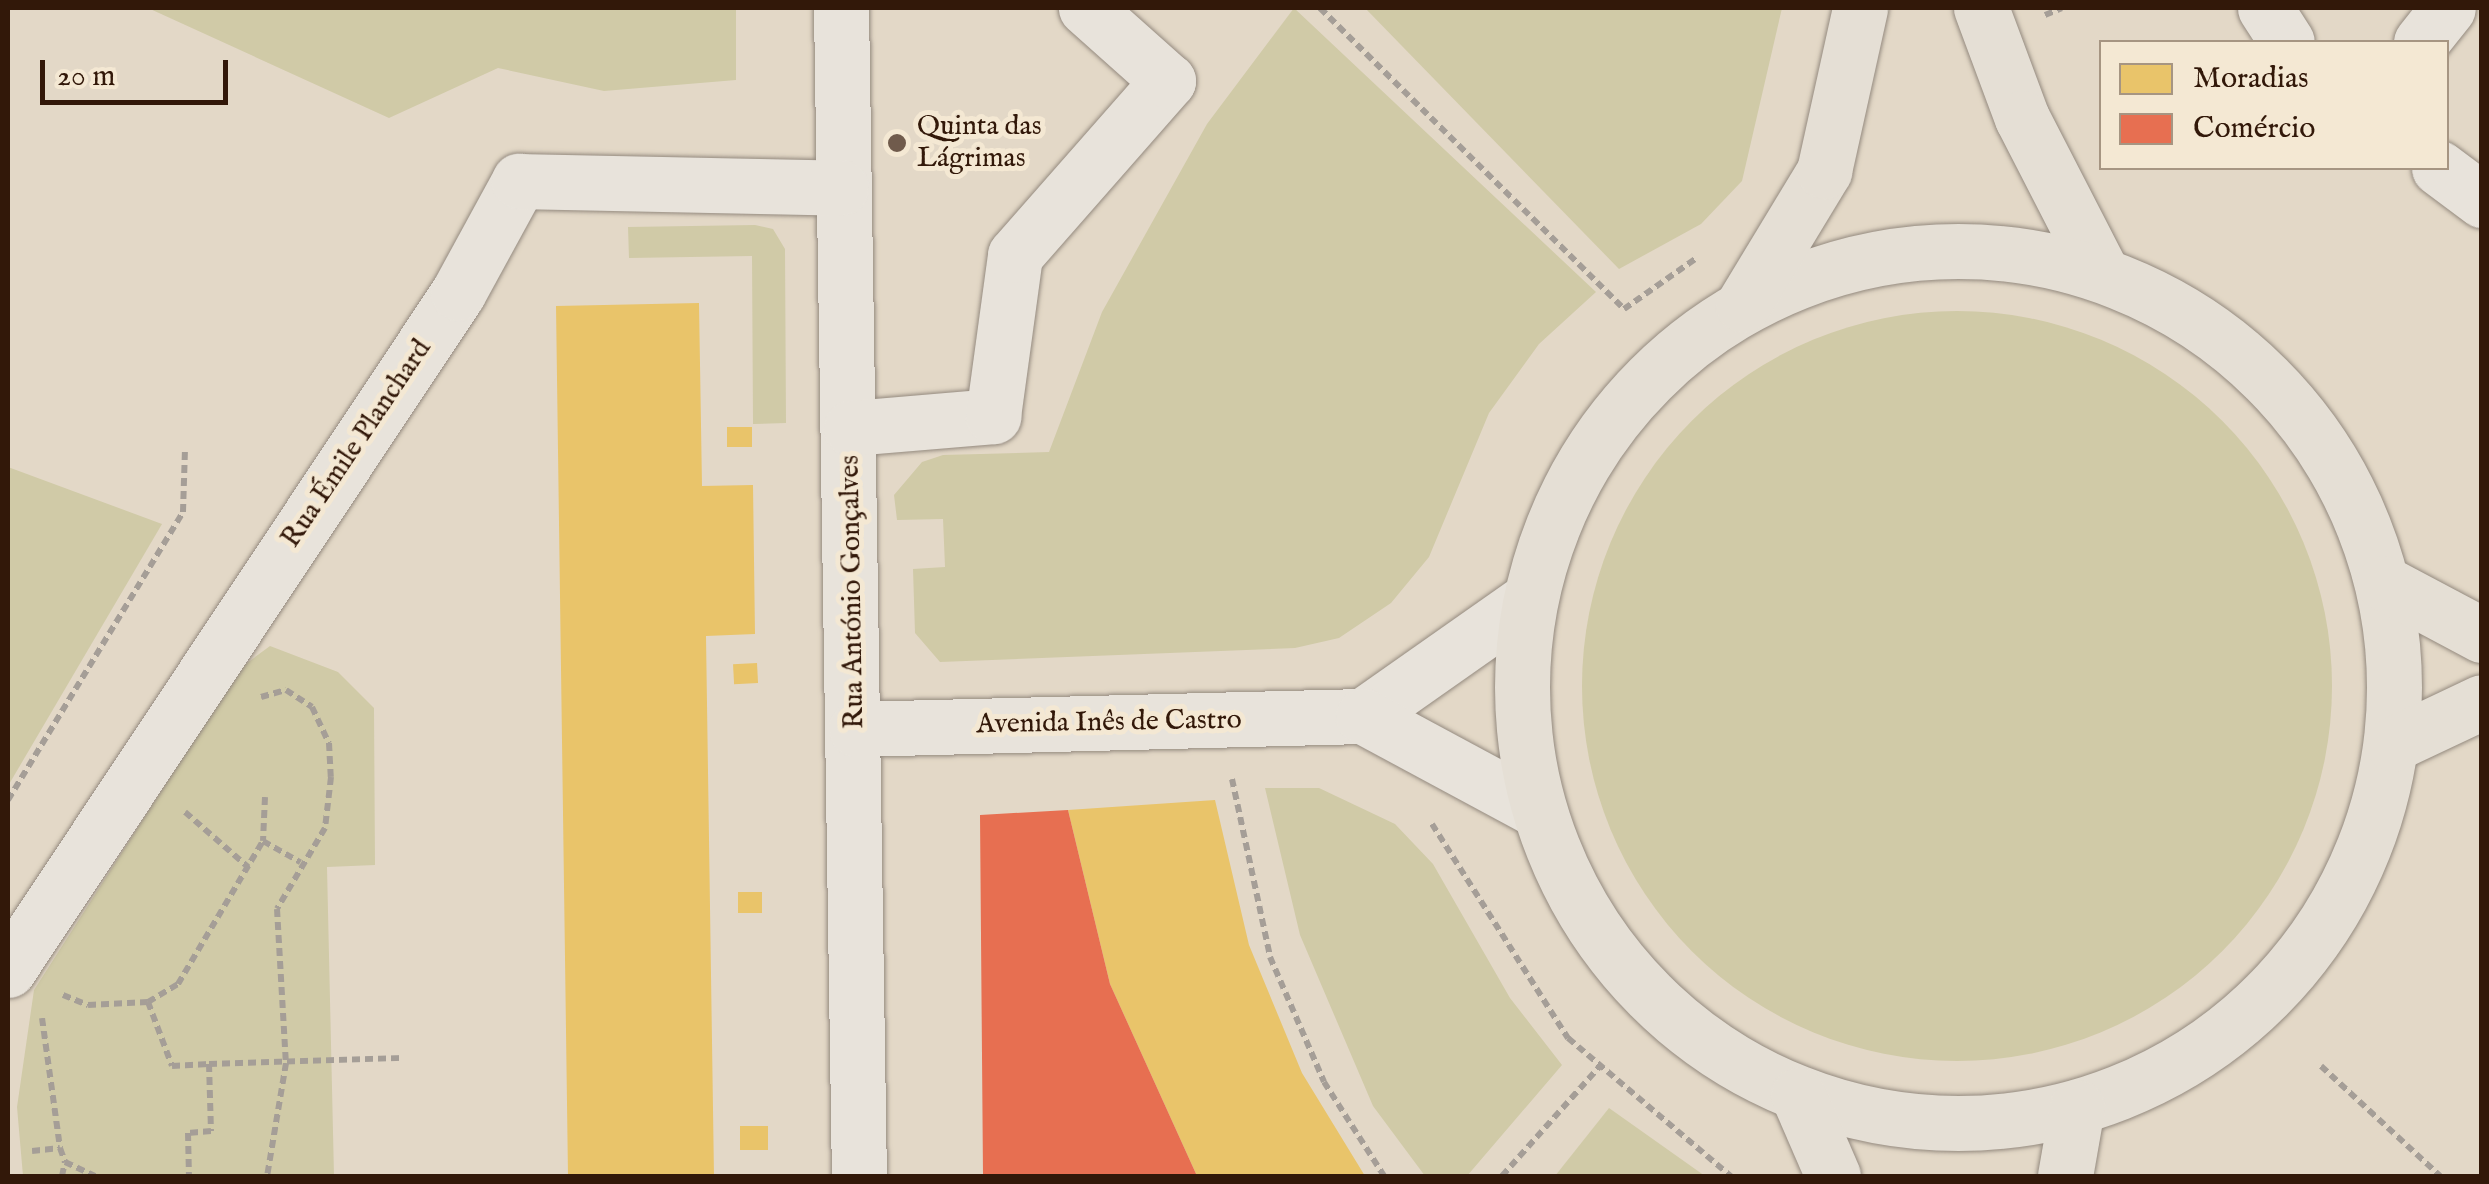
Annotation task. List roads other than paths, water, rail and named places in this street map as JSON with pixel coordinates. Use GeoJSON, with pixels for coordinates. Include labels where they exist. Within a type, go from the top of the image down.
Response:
{"type":"FeatureCollection","features":[{"type":"Feature","properties":{"kind":"main road"},"geometry":{"type":"LineString","coordinates":[[1744,305],[1824,172],[1860,8]]}},
{"type":"Feature","properties":{"kind":"main road"},"geometry":{"type":"LineString","coordinates":[[1981,8],[2022,118],[2101,272]]}},
{"type":"Feature","properties":{"kind":"main road"},"geometry":{"type":"LineString","coordinates":[[1919,250],[2012,252],[2101,272],[2181,309],[2252,360],[2310,426],[2356,501],[2384,583],[2396,664],[2393,744],[2370,837],[2326,923],[2266,998],[2179,1064],[2078,1108],[1937,1125],[1798,1096],[1722,1057],[1604,948],[1564,882],[1536,809],[1519,706],[1528,600],[1584,466],[1634,396],[1744,305],[1828,268],[1919,250]]}},
{"type":"Feature","properties":{"kind":"main road"},"geometry":{"type":"LineString","coordinates":[[2384,583],[2482,635]]}},
{"type":"Feature","properties":{"kind":"main road"},"geometry":{"type":"LineString","coordinates":[[2393,744],[2482,702]]}},
{"type":"Feature","properties":{"kind":"main road"},"geometry":{"type":"LineString","coordinates":[[1798,1096],[1833,1176]]}},
{"type":"Feature","properties":{"kind":"main road"},"geometry":{"type":"LineString","coordinates":[[2065,1176],[2078,1108]]}},
{"type":"Feature","properties":{"kind":"street","name":"Rua António Gonçalves"},"geometry":{"type":"LineString","coordinates":[[841,8],[841,188],[851,428],[856,729],[859,1176]]}},
{"type":"Feature","properties":{"kind":"street"},"geometry":{"type":"LineString","coordinates":[[851,428],[993,416],[1015,255],[1168,82],[1086,8]]}},
{"type":"Feature","properties":{"kind":"street"},"geometry":{"type":"LineString","coordinates":[[2265,8],[2286,40]]}},
{"type":"Feature","properties":{"kind":"street"},"geometry":{"type":"LineString","coordinates":[[2423,40],[2448,8]]}},
{"type":"Feature","properties":{"kind":"street"},"geometry":{"type":"LineString","coordinates":[[2442,170],[2482,200]]}},
{"type":"Feature","properties":{"kind":"street","name":"Rua Émile Planchard"},"geometry":{"type":"LineString","coordinates":[[33,988],[458,293],[520,181],[841,188]]}},
{"type":"Feature","properties":{"kind":"street"},"geometry":{"type":"LineString","coordinates":[[1363,716],[1528,600]]}},
{"type":"Feature","properties":{"kind":"street","name":"Avenida Inês de Castro"},"geometry":{"type":"LineString","coordinates":[[856,729],[1363,716],[1536,809]]}},
{"type":"Feature","properties":{"kind":"place","name":"Quinta das Lágrimas"},"geometry":{"type":"Point","coordinates":[897,143]}}]}
